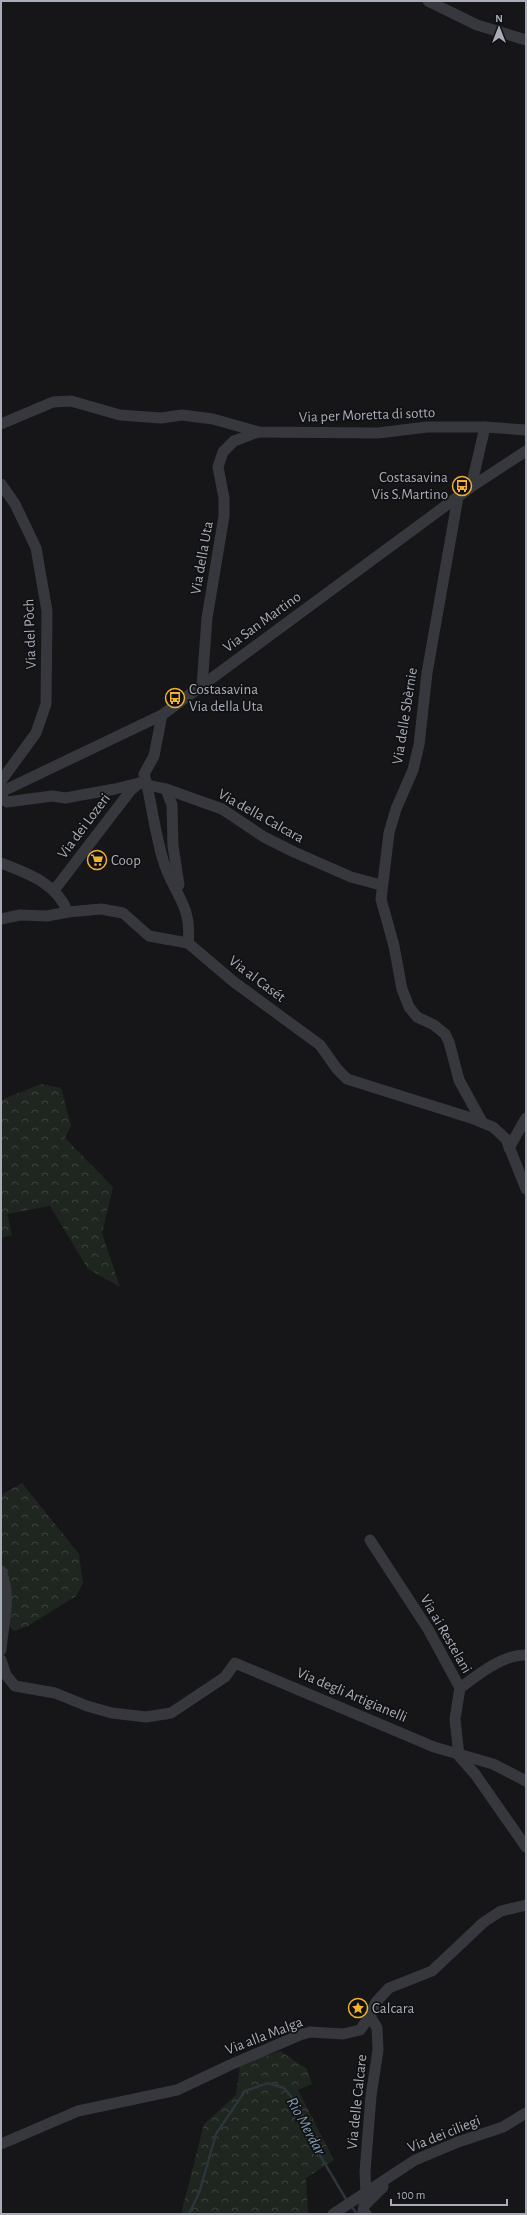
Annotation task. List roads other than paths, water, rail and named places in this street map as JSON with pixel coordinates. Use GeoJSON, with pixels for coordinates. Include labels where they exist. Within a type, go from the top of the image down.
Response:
{"type":"FeatureCollection","features":[{"type":"Feature","properties":{"kind":"street"},"geometry":{"type":"LineString","coordinates":[[428,1],[477,25],[526,40]]}},
{"type":"Feature","properties":{"kind":"street","name":"Via per Moretta di sotto"},"geometry":{"type":"LineString","coordinates":[[1,424],[52,402],[71,402],[120,415],[161,418],[182,415],[213,419],[259,432],[378,433],[427,427],[485,427],[526,430]]}},
{"type":"Feature","properties":{"kind":"street"},"geometry":{"type":"LineString","coordinates":[[228,424],[234,441],[259,432]]}},
{"type":"Feature","properties":{"kind":"street"},"geometry":{"type":"LineString","coordinates":[[470,487],[485,427]]}},
{"type":"Feature","properties":{"kind":"street","name":"Via della Uta"},"geometry":{"type":"LineString","coordinates":[[202,686],[207,618],[224,516],[224,498],[218,467],[223,452],[234,441]]}},
{"type":"Feature","properties":{"kind":"street","name":"Via San Martino"},"geometry":{"type":"LineString","coordinates":[[1,792],[162,715],[470,487],[526,451]]}},
{"type":"Feature","properties":{"kind":"street","name":"Via del Pòch"},"geometry":{"type":"LineString","coordinates":[[1,484],[15,504],[36,548],[47,611],[46,704],[36,733],[1,781]]}},
{"type":"Feature","properties":{"kind":"street","name":"Via delle Sbèrnie"},"geometry":{"type":"LineString","coordinates":[[458,497],[427,673],[419,745],[413,770],[396,809],[391,827],[381,885],[381,899],[394,946],[402,989],[409,1007],[417,1017],[434,1025],[445,1034],[449,1042],[459,1080],[482,1122]]}},
{"type":"Feature","properties":{"kind":"street"},"geometry":{"type":"LineString","coordinates":[[1,919],[20,915],[47,916],[68,912],[100,909],[123,913],[149,936],[188,943],[188,920],[180,896],[163,861],[143,784],[144,774],[154,756],[162,715]]}},
{"type":"Feature","properties":{"kind":"street","name":"Via della Calcara"},"geometry":{"type":"LineString","coordinates":[[1,797],[7,802],[52,796],[65,798],[143,784],[166,789],[222,809],[264,837],[294,852],[351,877],[381,885]]}},
{"type":"Feature","properties":{"kind":"street","name":"Via dei Lozeri"},"geometry":{"type":"LineString","coordinates":[[54,889],[131,790],[143,784]]}},
{"type":"Feature","properties":{"kind":"street"},"geometry":{"type":"LineString","coordinates":[[166,789],[172,805],[173,846],[180,896]]}},
{"type":"Feature","properties":{"kind":"street"},"geometry":{"type":"LineString","coordinates":[[1,862],[54,889],[63,899],[68,912]]}},
{"type":"Feature","properties":{"kind":"street","name":"Via al Casét"},"geometry":{"type":"LineString","coordinates":[[188,943],[234,982],[320,1045],[337,1069],[348,1079],[482,1122],[493,1127],[501,1133],[509,1148],[526,1189]]}},
{"type":"Feature","properties":{"kind":"street"},"geometry":{"type":"LineString","coordinates":[[509,1148],[526,1118]]}},
{"type":"Feature","properties":{"kind":"street","name":"Via ai Restelani"},"geometry":{"type":"LineString","coordinates":[[370,1540],[428,1629],[460,1688],[455,1719],[459,1754]]}},
{"type":"Feature","properties":{"kind":"street"},"geometry":{"type":"LineString","coordinates":[[1,1571],[7,1604],[1,1650]]}},
{"type":"Feature","properties":{"kind":"street"},"geometry":{"type":"LineString","coordinates":[[460,1688],[479,1674],[501,1662],[512,1657],[526,1655]]}},
{"type":"Feature","properties":{"kind":"street","name":"Via degli Artigianelli"},"geometry":{"type":"LineString","coordinates":[[1,1660],[6,1675],[15,1686],[54,1693],[87,1706],[112,1713],[146,1718],[171,1712],[226,1677],[235,1663],[434,1747],[493,1764],[526,1781]]}},
{"type":"Feature","properties":{"kind":"street"},"geometry":{"type":"LineString","coordinates":[[459,1754],[461,1760],[475,1774],[526,1847]]}},
{"type":"Feature","properties":{"kind":"street","name":"Via alla Malga"},"geometry":{"type":"LineString","coordinates":[[1,2144],[78,2111],[176,2090],[300,2035],[310,2032],[354,2033],[360,2030],[370,2016],[376,2002],[389,1988],[432,1971],[484,1922],[501,1911],[526,1904]]}},
{"type":"Feature","properties":{"kind":"street","name":"Via delle Calcare"},"geometry":{"type":"LineString","coordinates":[[366,2193],[365,2172],[371,2096],[378,2050],[377,2028],[370,2016]]}},
{"type":"Feature","properties":{"kind":"street","name":"Via dei ciliegi"},"geometry":{"type":"LineString","coordinates":[[333,2214],[415,2160],[524,2118]]}},
{"type":"Feature","properties":{"kind":"street"},"geometry":{"type":"LineString","coordinates":[[365,2172],[387,2179],[364,2206],[363,2211],[366,2214]]}},
{"type":"Feature","properties":{"kind":"waterway","name":"Rio Merdar"},"geometry":{"type":"LineString","coordinates":[[189,2214],[199,2193],[216,2134],[245,2091],[268,2083],[284,2088],[298,2105],[321,2157],[347,2201]]}},
{"type":"Feature","properties":{"kind":"waterway","name":"Rio Merdar"},"geometry":{"type":"LineString","coordinates":[[351,2206],[357,2214]]}},
{"type":"Feature","properties":{"kind":"place","name":"Costasavina Vis S.Martino"},"geometry":{"type":"Point","coordinates":[462,486]}},
{"type":"Feature","properties":{"kind":"place","name":"Costasavina Via della Uta"},"geometry":{"type":"Point","coordinates":[175,698]}},
{"type":"Feature","properties":{"kind":"place","name":"Coop"},"geometry":{"type":"Point","coordinates":[97,860]}},
{"type":"Feature","properties":{"kind":"place","name":"Calcara"},"geometry":{"type":"Point","coordinates":[358,2008]}}]}
